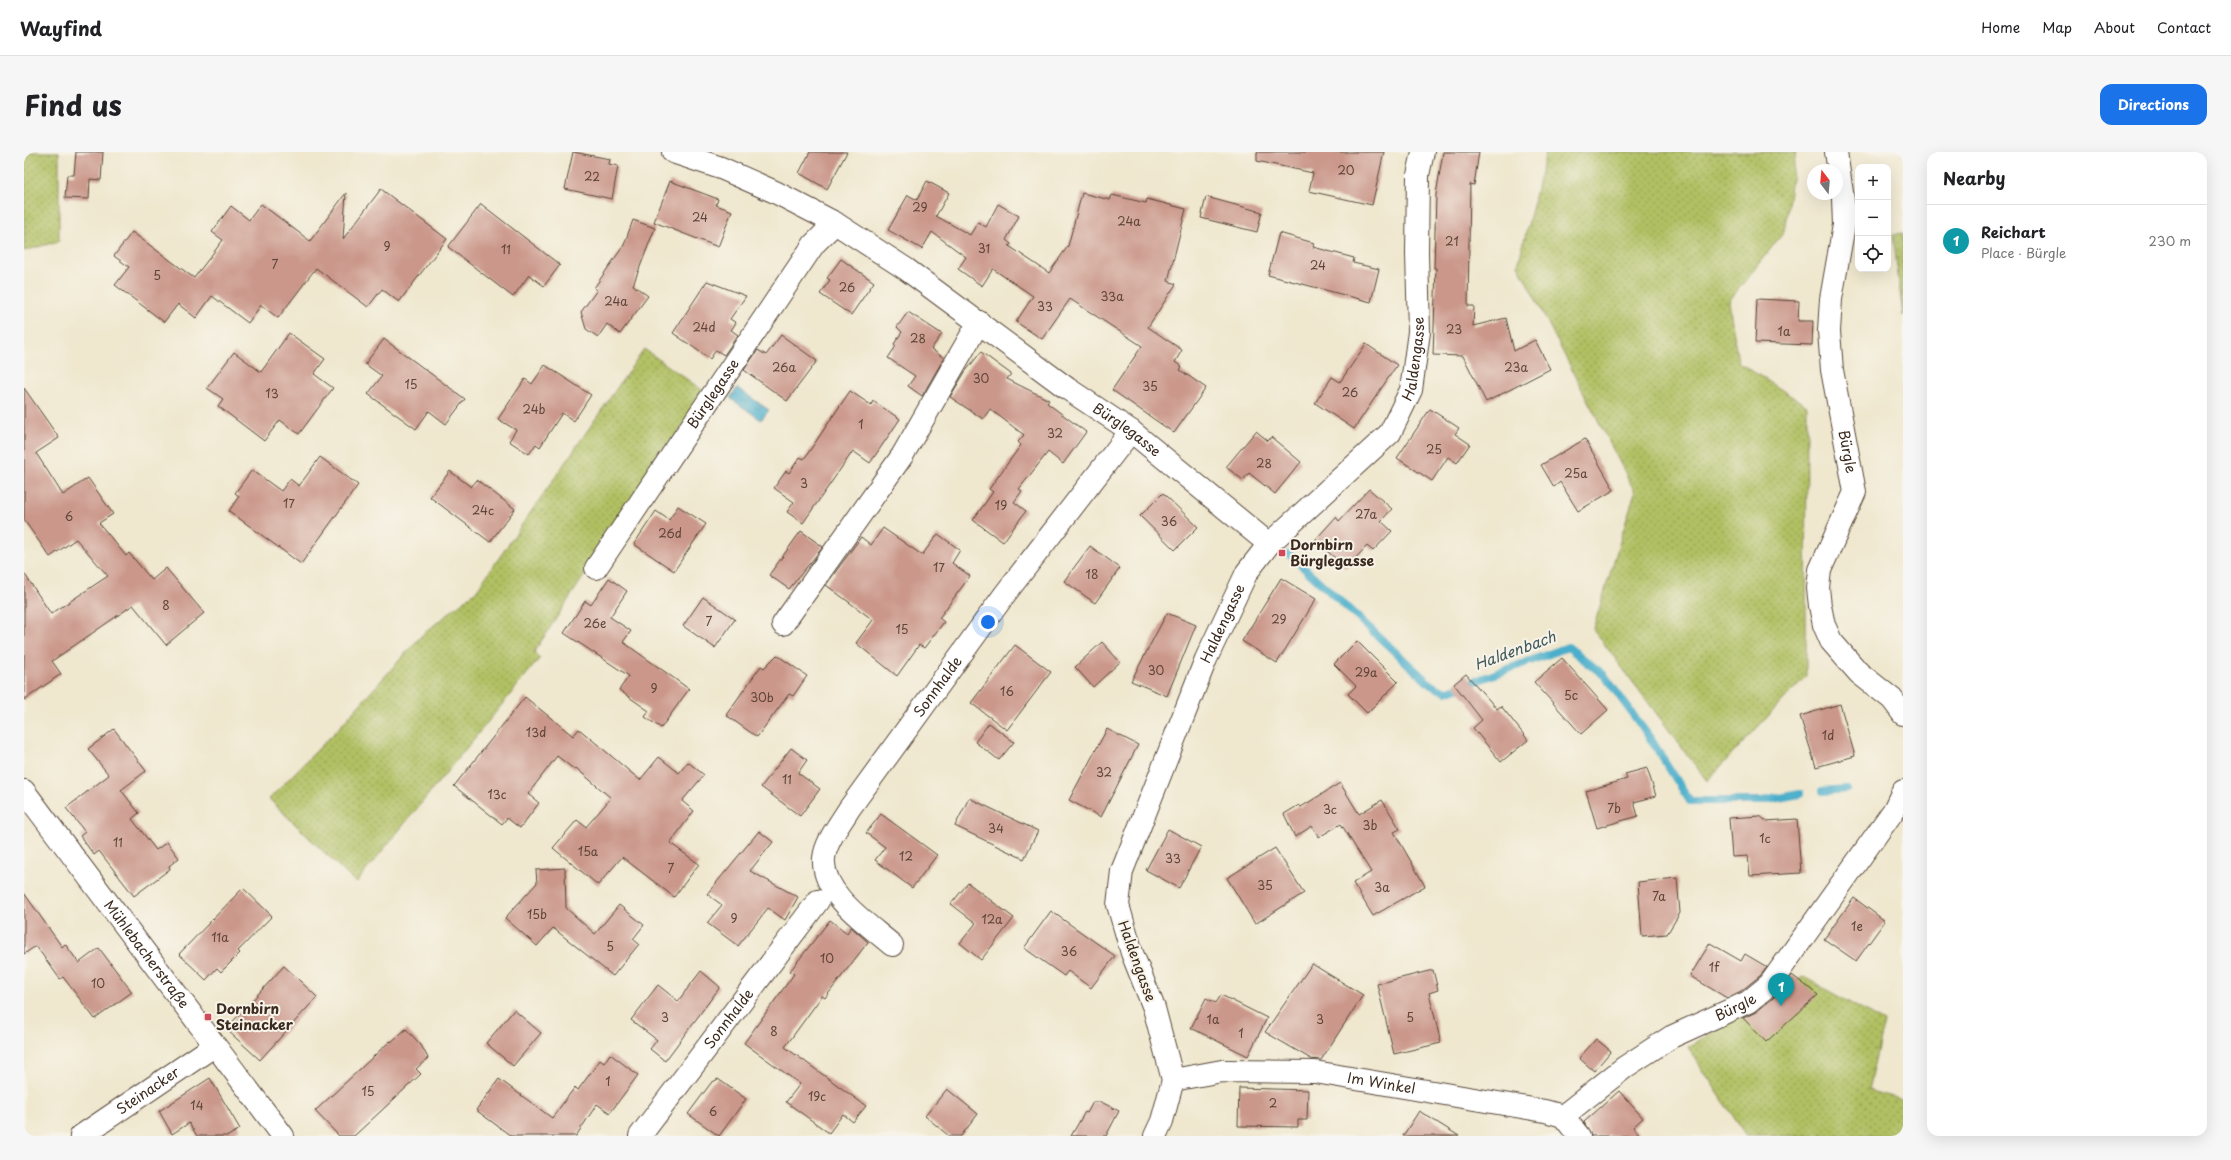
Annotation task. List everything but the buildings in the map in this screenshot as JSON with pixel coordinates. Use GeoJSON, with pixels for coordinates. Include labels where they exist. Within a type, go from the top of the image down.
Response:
{"type":"FeatureCollection","features":[{"type":"Feature","properties":{"kind":"street","name":"Bürglegasse"},"geometry":{"type":"LineString","coordinates":[[674,152],[721,168],[774,192],[835,223],[906,269],[1068,389],[1131,431],[1269,544]]}},
{"type":"Feature","properties":{"kind":"street","name":"Haldengasse"},"geometry":{"type":"LineString","coordinates":[[1155,1136],[1162,1121],[1173,1080],[1154,1008],[1132,953],[1118,905],[1122,870],[1206,659],[1247,572],[1269,544],[1390,433],[1412,390],[1419,332],[1418,183],[1423,152]]}},
{"type":"Feature","properties":{"kind":"street","name":"Bürgle"},"geometry":{"type":"LineString","coordinates":[[1836,152],[1843,199],[1844,224],[1831,299],[1829,331],[1832,370],[1855,492],[1820,570],[1818,588],[1820,606],[1824,625],[1831,641],[1859,673],[1892,699],[1903,714]]}},
{"type":"Feature","properties":{"kind":"street","name":"Bürglegasse"},"geometry":{"type":"LineString","coordinates":[[596,568],[814,244],[835,223]]}},
{"type":"Feature","properties":{"kind":"street"},"geometry":{"type":"LineString","coordinates":[[783,624],[902,456],[979,322]]}},
{"type":"Feature","properties":{"kind":"street","name":"Sonnhalde"},"geometry":{"type":"LineString","coordinates":[[892,945],[836,894],[826,877],[824,858],[831,839],[852,804],[1005,594],[1131,431]]}},
{"type":"Feature","properties":{"kind":"street","name":"Mühlebacherstraße"},"geometry":{"type":"LineString","coordinates":[[24,791],[283,1136]]}},
{"type":"Feature","properties":{"kind":"street","name":"Bürgle"},"geometry":{"type":"LineString","coordinates":[[1563,1116],[1625,1067],[1671,1037],[1748,1002],[1770,984],[1894,810],[1903,791]]}},
{"type":"Feature","properties":{"kind":"street","name":"Sonnhalde"},"geometry":{"type":"LineString","coordinates":[[640,1136],[818,901]]}},
{"type":"Feature","properties":{"kind":"street","name":"Steinacker"},"geometry":{"type":"LineString","coordinates":[[81,1136],[214,1046]]}},
{"type":"Feature","properties":{"kind":"street","name":"Im Winkel"},"geometry":{"type":"LineString","coordinates":[[1173,1080],[1222,1071],[1270,1070],[1315,1072],[1545,1111],[1563,1116]]}},
{"type":"Feature","properties":{"kind":"street"},"geometry":{"type":"LineString","coordinates":[[1563,1116],[1579,1136]]}},
{"type":"Feature","properties":{"kind":"green space"},"geometry":{"type":"Polygon","coordinates":[[[24,152],[59,152],[59,241],[24,251],[24,152]]]}},
{"type":"Feature","properties":{"kind":"green space"},"geometry":{"type":"Polygon","coordinates":[[[1546,152],[1796,152],[1784,232],[1729,301],[1738,362],[1807,406],[1806,676],[1707,781],[1593,629],[1635,492],[1518,265],[1546,152]]]}},
{"type":"Feature","properties":{"kind":"green space"},"geometry":{"type":"Polygon","coordinates":[[[1903,233],[1903,316],[1893,235],[1903,233]]]}},
{"type":"Feature","properties":{"kind":"green space"},"geometry":{"type":"Polygon","coordinates":[[[644,349],[705,392],[534,652],[540,658],[356,883],[269,799],[336,731],[422,635],[476,591],[644,349]]]}},
{"type":"Feature","properties":{"kind":"green space"},"geometry":{"type":"Polygon","coordinates":[[[1804,977],[1884,1022],[1868,1090],[1903,1100],[1903,1136],[1746,1136],[1688,1047],[1804,977]]]}},
{"type":"Feature","properties":{"kind":"water"},"geometry":{"type":"Polygon","coordinates":[[[737,388],[769,410],[761,420],[730,398],[737,388]]]}},
{"type":"Feature","properties":{"kind":"waterway","name":"Haldenbach"},"geometry":{"type":"LineString","coordinates":[[1289,554],[1431,685],[1446,692],[1568,647],[1604,675],[1650,738],[1690,801],[1762,801],[1800,794]]}},
{"type":"Feature","properties":{"kind":"waterway","name":"Haldenbach"},"geometry":{"type":"LineString","coordinates":[[1823,791],[1846,789]]}},
{"type":"Feature","properties":{"kind":"place","name":"Dornbirn Bürglegasse"},"geometry":{"type":"Point","coordinates":[1282,553]}},
{"type":"Feature","properties":{"kind":"place","name":"Reichart"},"geometry":{"type":"Point","coordinates":[1781,1006]}},
{"type":"Feature","properties":{"kind":"place","name":"Dornbirn Steinacker"},"geometry":{"type":"Point","coordinates":[208,1017]}}]}
